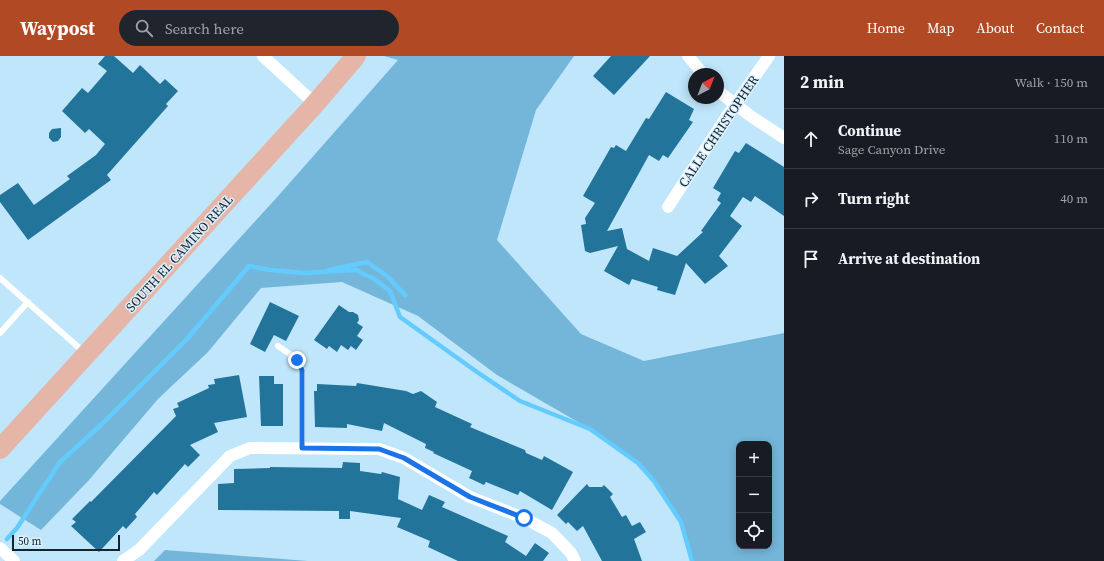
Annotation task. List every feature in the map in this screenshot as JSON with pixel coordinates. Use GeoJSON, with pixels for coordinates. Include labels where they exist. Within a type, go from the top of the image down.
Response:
{"type":"FeatureCollection","features":[{"type":"Feature","properties":{"kind":"main road","name":"SOUTH EL CAMINO REAL"},"geometry":{"type":"LineString","coordinates":[[0,449],[315,104],[356,56]]}},
{"type":"Feature","properties":{"kind":"street"},"geometry":{"type":"LineString","coordinates":[[263,56],[315,104]]}},
{"type":"Feature","properties":{"kind":"street"},"geometry":{"type":"LineString","coordinates":[[688,56],[697,68]]}},
{"type":"Feature","properties":{"kind":"street","name":"CALLE CHRISTOPHER"},"geometry":{"type":"LineString","coordinates":[[668,207],[769,56]]}},
{"type":"Feature","properties":{"kind":"street"},"geometry":{"type":"LineString","coordinates":[[724,96],[784,138]]}},
{"type":"Feature","properties":{"kind":"street"},"geometry":{"type":"LineString","coordinates":[[123,561],[139,550],[230,456],[250,448],[379,449],[404,458],[470,497],[524,518],[552,533],[571,553],[575,561]]}},
{"type":"Feature","properties":{"kind":"street"},"geometry":{"type":"LineString","coordinates":[[0,548],[14,561]]}},
{"type":"Feature","properties":{"kind":"lane"},"geometry":{"type":"LineString","coordinates":[[0,278],[87,354]]}},
{"type":"Feature","properties":{"kind":"lane"},"geometry":{"type":"LineString","coordinates":[[0,333],[28,302]]}},
{"type":"Feature","properties":{"kind":"lane"},"geometry":{"type":"LineString","coordinates":[[278,346],[297,360],[302,370],[302,448]]}},
{"type":"Feature","properties":{"kind":"shaded area"},"geometry":{"type":"Polygon","coordinates":[[[384,56],[574,56],[536,110],[497,240],[581,334],[644,361],[784,333],[784,561],[692,561],[681,522],[654,481],[638,463],[590,429],[497,375],[418,316],[342,282],[261,288],[208,352],[158,399],[89,480],[41,530],[0,504],[0,501],[279,195],[398,60],[384,56]]]}},
{"type":"Feature","properties":{"kind":"shaded area"},"geometry":{"type":"Polygon","coordinates":[[[165,550],[308,561],[154,561],[165,550]]]}},
{"type":"Feature","properties":{"kind":"building"},"geometry":{"type":"Polygon","coordinates":[[[105,56],[114,56],[133,73],[140,65],[160,84],[165,79],[178,91],[166,104],[168,106],[107,175],[111,180],[28,240],[0,202],[0,195],[18,183],[34,205],[70,179],[67,176],[96,155],[105,144],[89,129],[85,133],[62,111],[82,88],[88,93],[107,71],[98,64],[105,56]]]}},
{"type":"Feature","properties":{"kind":"building"},"geometry":{"type":"Polygon","coordinates":[[[611,56],[650,56],[614,95],[593,76],[611,56]]]}},
{"type":"Feature","properties":{"kind":"building"},"geometry":{"type":"Polygon","coordinates":[[[666,92],[694,109],[689,120],[693,122],[668,158],[663,155],[659,161],[649,155],[607,231],[622,228],[627,249],[649,261],[653,248],[677,256],[703,232],[701,231],[721,203],[717,200],[721,193],[713,188],[735,151],[739,153],[746,143],[784,167],[784,216],[755,196],[751,202],[743,197],[730,216],[742,226],[719,256],[728,266],[705,284],[686,263],[675,295],[657,290],[658,287],[632,279],[629,285],[604,271],[618,246],[590,253],[585,251],[581,225],[586,224],[585,218],[595,203],[583,196],[611,147],[614,148],[616,145],[626,151],[646,118],[649,119],[666,92]]]}},
{"type":"Feature","properties":{"kind":"building"},"geometry":{"type":"Polygon","coordinates":[[[61,128],[61,137],[58,141],[53,142],[49,138],[49,133],[52,129],[61,128]]]}},
{"type":"Feature","properties":{"kind":"building"},"geometry":{"type":"Polygon","coordinates":[[[270,302],[299,316],[286,341],[274,335],[265,352],[250,344],[270,302]]]}},
{"type":"Feature","properties":{"kind":"building"},"geometry":{"type":"Polygon","coordinates":[[[339,305],[349,312],[353,312],[358,315],[359,320],[357,323],[363,327],[357,336],[363,340],[356,350],[351,346],[348,350],[341,345],[337,352],[329,346],[327,349],[314,340],[339,305]]]}},
{"type":"Feature","properties":{"kind":"building"},"geometry":{"type":"Polygon","coordinates":[[[239,375],[247,417],[214,423],[218,432],[190,445],[200,455],[188,467],[185,464],[157,495],[154,492],[135,514],[137,517],[126,529],[123,526],[99,552],[71,526],[76,522],[72,519],[90,501],[91,502],[176,416],[173,409],[179,407],[177,403],[209,388],[208,385],[215,384],[214,379],[239,375]]]}},
{"type":"Feature","properties":{"kind":"building"},"geometry":{"type":"Polygon","coordinates":[[[259,376],[274,376],[274,384],[283,384],[283,426],[261,426],[259,376]]]}},
{"type":"Feature","properties":{"kind":"building"},"geometry":{"type":"Polygon","coordinates":[[[357,383],[406,391],[413,394],[421,391],[437,402],[435,407],[472,424],[470,427],[525,450],[526,453],[542,460],[544,456],[573,472],[552,510],[520,491],[518,495],[486,482],[484,485],[469,478],[472,471],[433,453],[434,452],[425,448],[426,444],[384,423],[382,431],[347,424],[347,428],[315,427],[314,391],[317,391],[317,384],[356,386],[357,383]]]}},
{"type":"Feature","properties":{"kind":"building"},"geometry":{"type":"Polygon","coordinates":[[[343,462],[360,463],[360,471],[381,474],[382,472],[400,477],[398,499],[422,510],[429,495],[445,502],[442,507],[508,536],[505,542],[526,556],[535,543],[549,553],[543,561],[458,561],[428,547],[430,541],[397,527],[401,518],[350,511],[350,519],[339,519],[339,511],[218,510],[218,484],[234,483],[234,469],[270,467],[342,468],[343,462]]]}},
{"type":"Feature","properties":{"kind":"building"},"geometry":{"type":"Polygon","coordinates":[[[587,484],[589,487],[602,487],[604,485],[613,494],[610,497],[622,517],[626,515],[632,526],[640,522],[646,532],[634,539],[642,561],[602,561],[583,526],[577,531],[568,522],[566,524],[557,515],[587,484]]]}},
{"type":"Feature","properties":{"kind":"waterway"},"geometry":{"type":"LineString","coordinates":[[329,270],[367,262],[387,276],[405,295]]}},
{"type":"Feature","properties":{"kind":"waterway"},"geometry":{"type":"LineString","coordinates":[[7,539],[17,528],[60,462],[103,423],[187,339],[249,266],[270,270],[304,273],[356,270],[374,279],[390,291],[400,317],[477,372],[520,401],[590,429],[638,463],[654,481],[681,522],[692,561]]}},
{"type":"Feature","properties":{"kind":"route"},"geometry":{"type":"LineString","coordinates":[[297,360],[302,370],[302,448],[379,449],[404,458],[470,497],[524,518]]}}]}
